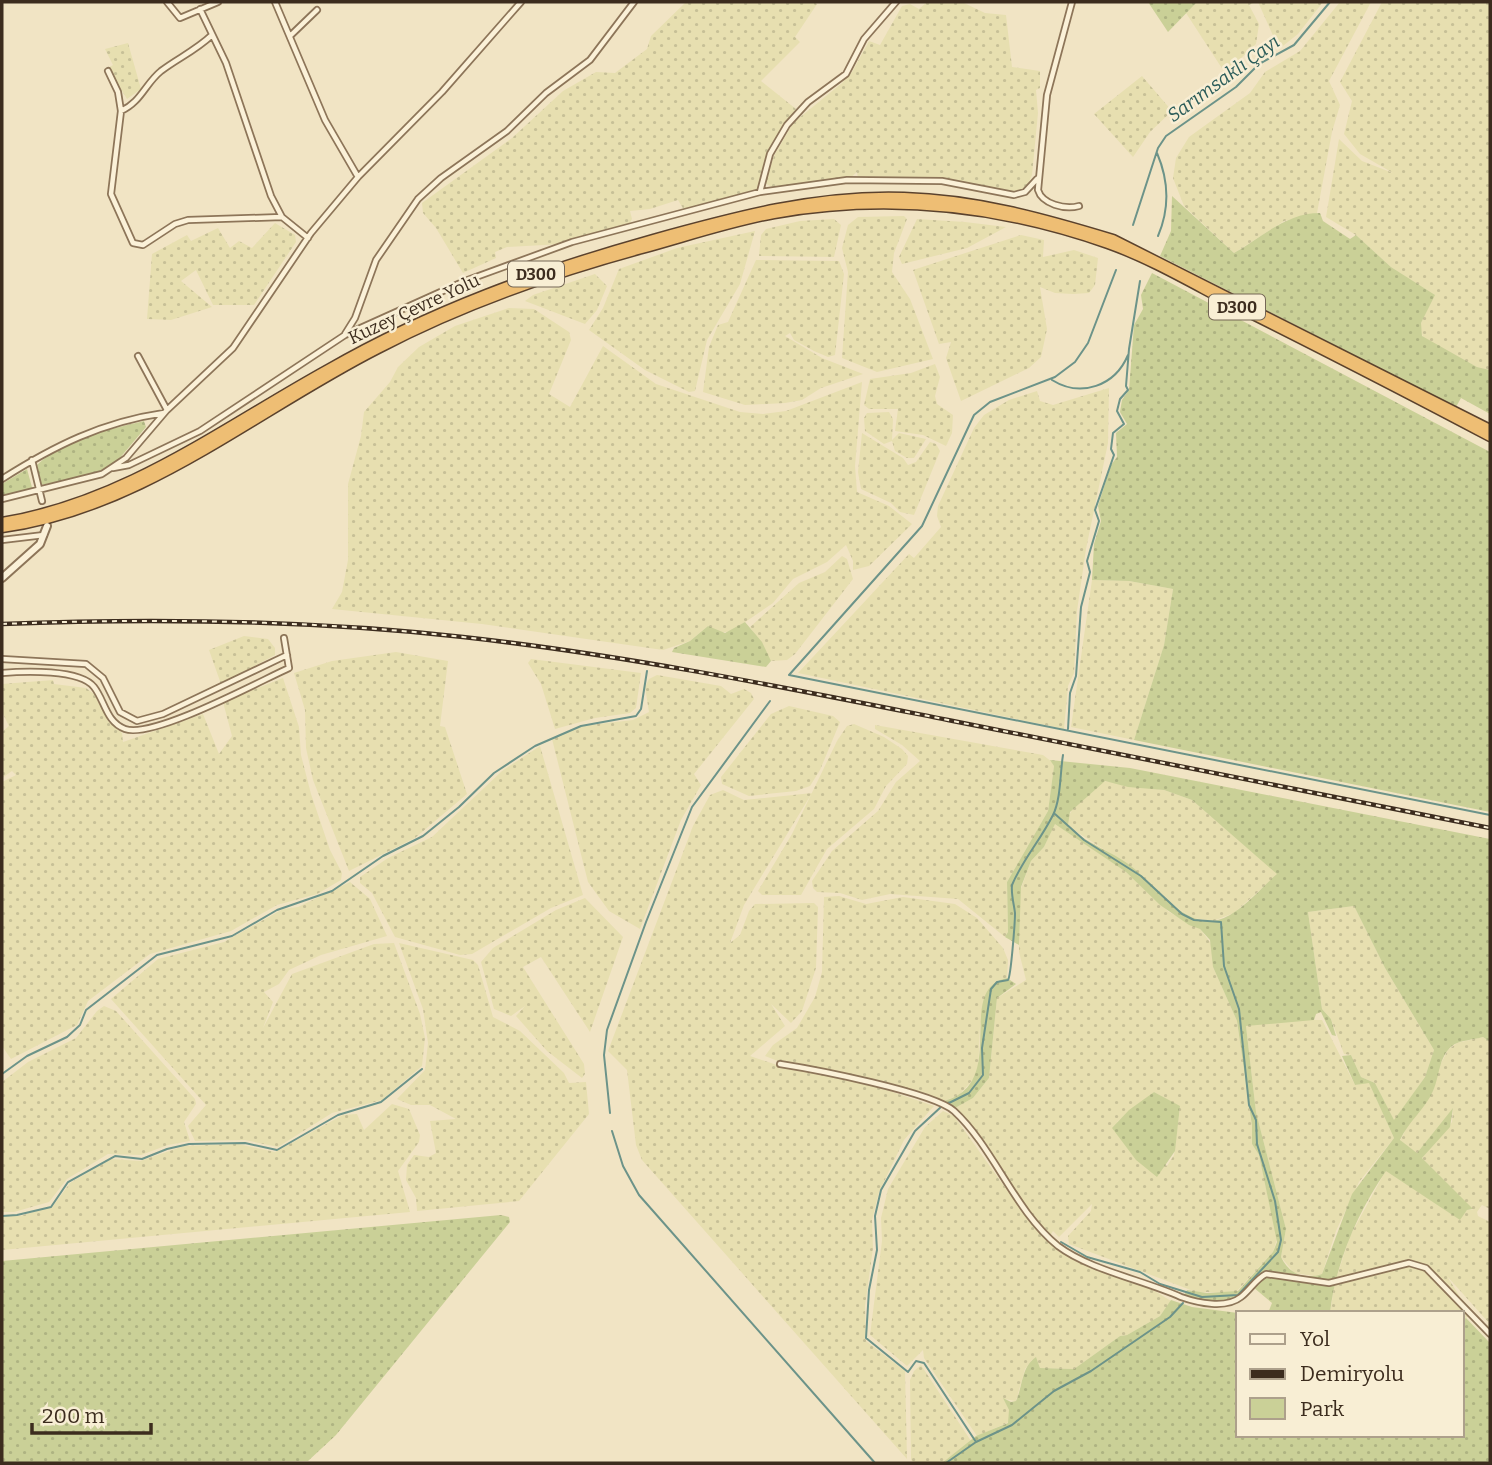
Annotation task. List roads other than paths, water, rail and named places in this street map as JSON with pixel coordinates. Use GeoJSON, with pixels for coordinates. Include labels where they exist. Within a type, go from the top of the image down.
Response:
{"type":"FeatureCollection","features":[{"type":"Feature","properties":{"kind":"highway","name":"Kuzey Çevre Yolu"},"geometry":{"type":"LineString","coordinates":[[2,522],[65,508],[126,485],[360,351],[467,300],[546,270],[727,218],[814,201],[905,197],[970,203],[1014,211],[1112,242]]}},
{"type":"Feature","properties":{"kind":"highway","name":"Kuzey Çevre Yolu"},"geometry":{"type":"LineString","coordinates":[[2,528],[68,514],[141,485],[362,357],[458,311],[548,276],[730,224],[814,208],[905,204],[990,213],[1112,242]]}},
{"type":"Feature","properties":{"kind":"highway","name":"D300"},"geometry":{"type":"LineString","coordinates":[[1112,242],[1327,349],[1490,437]]}},
{"type":"Feature","properties":{"kind":"highway","name":"D300"},"geometry":{"type":"LineString","coordinates":[[1350,361],[1490,429]]}},
{"type":"Feature","properties":{"kind":"street"},"geometry":{"type":"LineString","coordinates":[[167,2],[178,18],[218,2]]}},
{"type":"Feature","properties":{"kind":"street"},"geometry":{"type":"LineString","coordinates":[[275,2],[325,120],[358,177]]}},
{"type":"Feature","properties":{"kind":"street"},"geometry":{"type":"LineString","coordinates":[[113,468],[165,412],[204,378],[241,340],[308,238],[358,177],[442,92],[521,2]]}},
{"type":"Feature","properties":{"kind":"street"},"geometry":{"type":"LineString","coordinates":[[345,335],[355,318],[376,260],[418,199],[441,178],[507,131],[546,93],[590,60],[634,2]]}},
{"type":"Feature","properties":{"kind":"street"},"geometry":{"type":"LineString","coordinates":[[760,192],[770,154],[787,125],[808,102],[846,74],[864,38],[895,2]]}},
{"type":"Feature","properties":{"kind":"street"},"geometry":{"type":"LineString","coordinates":[[1072,2],[1047,95],[1037,179],[1039,194],[1043,199],[1066,208],[1079,206]]}},
{"type":"Feature","properties":{"kind":"street"},"geometry":{"type":"LineString","coordinates":[[200,9],[226,63],[260,166],[282,217],[308,238]]}},
{"type":"Feature","properties":{"kind":"street"},"geometry":{"type":"LineString","coordinates":[[290,36],[317,10]]}},
{"type":"Feature","properties":{"kind":"street"},"geometry":{"type":"LineString","coordinates":[[121,111],[139,99],[157,74],[195,52],[212,35]]}},
{"type":"Feature","properties":{"kind":"street"},"geometry":{"type":"LineString","coordinates":[[108,71],[118,92],[121,111],[111,194],[135,244],[143,245],[175,224],[187,220],[282,217]]}},
{"type":"Feature","properties":{"kind":"street"},"geometry":{"type":"LineString","coordinates":[[2,499],[129,465],[200,431],[345,335],[465,281],[572,242],[760,192],[858,180],[942,181],[1014,195],[1025,192],[1037,179]]}},
{"type":"Feature","properties":{"kind":"street"},"geometry":{"type":"LineString","coordinates":[[138,356],[165,412]]}},
{"type":"Feature","properties":{"kind":"street"},"geometry":{"type":"LineString","coordinates":[[2,479],[32,460],[101,426],[165,412]]}},
{"type":"Feature","properties":{"kind":"street"},"geometry":{"type":"LineString","coordinates":[[32,460],[42,500]]}},
{"type":"Feature","properties":{"kind":"street"},"geometry":{"type":"LineString","coordinates":[[2,578],[37,546],[45,535],[47,526]]}},
{"type":"Feature","properties":{"kind":"street"},"geometry":{"type":"LineString","coordinates":[[2,540],[45,535]]}},
{"type":"Feature","properties":{"kind":"street"},"geometry":{"type":"LineString","coordinates":[[2,673],[83,677],[96,690],[115,723],[125,729],[140,731],[197,712],[289,668],[284,638]]}},
{"type":"Feature","properties":{"kind":"street"},"geometry":{"type":"LineString","coordinates":[[2,659],[86,664],[105,681],[120,712],[140,721],[172,710],[287,656]]}},
{"type":"Feature","properties":{"kind":"street"},"geometry":{"type":"LineString","coordinates":[[780,1063],[852,1078],[953,1110],[1023,1208],[1055,1243],[1083,1260],[1197,1302],[1227,1303],[1241,1297],[1264,1275],[1329,1283],[1412,1263],[1426,1268],[1490,1334]]}},
{"type":"Feature","properties":{"kind":"waterway","name":"Sarımsaklı Çayı"},"geometry":{"type":"LineString","coordinates":[[1133,225],[1158,148],[1166,136],[1236,87],[1259,64],[1294,45],[1330,2]]}},
{"type":"Feature","properties":{"kind":"waterway"},"geometry":{"type":"LineString","coordinates":[[1157,153],[1166,184],[1165,215],[1158,236]]}},
{"type":"Feature","properties":{"kind":"waterway"},"geometry":{"type":"LineString","coordinates":[[1116,270],[1088,343],[1075,362],[1055,377],[990,402],[974,415],[922,526],[789,675],[1490,815]]}},
{"type":"Feature","properties":{"kind":"waterway"},"geometry":{"type":"LineString","coordinates":[[1129,349],[1140,281]]}},
{"type":"Feature","properties":{"kind":"waterway"},"geometry":{"type":"LineString","coordinates":[[1068,729],[1070,693],[1076,676],[1081,607],[1090,572],[1087,561],[1099,521],[1095,510],[1114,455],[1111,449],[1113,433],[1124,424],[1117,411],[1120,399],[1128,390],[1129,349]]}},
{"type":"Feature","properties":{"kind":"waterway"},"geometry":{"type":"LineString","coordinates":[[1052,380],[1074,388],[1096,386],[1115,375],[1128,355]]}},
{"type":"Feature","properties":{"kind":"waterway"},"geometry":{"type":"LineString","coordinates":[[2,1074],[27,1056],[67,1037],[80,1025],[86,1010],[157,955],[232,936],[277,910],[332,891],[383,856],[423,836],[459,807],[494,773],[535,746],[581,726],[636,716],[641,709],[647,671]]}},
{"type":"Feature","properties":{"kind":"waterway"},"geometry":{"type":"LineString","coordinates":[[610,1113],[604,1055],[607,1030],[646,922],[692,807],[770,701]]}},
{"type":"Feature","properties":{"kind":"waterway"},"geometry":{"type":"LineString","coordinates":[[947,1104],[969,1093],[983,1075],[982,1048],[991,989],[997,982],[1008,980],[1010,969],[1015,913],[1012,885],[1056,809],[1063,755]]}},
{"type":"Feature","properties":{"kind":"waterway"},"geometry":{"type":"LineString","coordinates":[[1055,814],[1084,840],[1141,876],[1182,914],[1194,920],[1221,922],[1224,966],[1239,1009],[1249,1105],[1256,1120],[1257,1144],[1275,1201],[1281,1240],[1278,1252],[1238,1295],[1202,1297],[1160,1284],[1140,1272],[1087,1257],[1061,1242]]}},
{"type":"Feature","properties":{"kind":"waterway"},"geometry":{"type":"LineString","coordinates":[[2,1216],[51,1207],[68,1182],[115,1156],[142,1159],[189,1144],[245,1143],[277,1150],[338,1115],[381,1102],[422,1069]]}},
{"type":"Feature","properties":{"kind":"waterway"},"geometry":{"type":"LineString","coordinates":[[942,1106],[915,1131],[881,1190],[875,1216],[877,1250],[869,1290],[866,1338],[908,1372],[916,1361],[924,1363],[976,1442]]}},
{"type":"Feature","properties":{"kind":"waterway"},"geometry":{"type":"LineString","coordinates":[[612,1131],[623,1166],[639,1195],[875,1463]]}},
{"type":"Feature","properties":{"kind":"waterway"},"geometry":{"type":"LineString","coordinates":[[946,1463],[976,1442],[1012,1425],[1054,1391],[1091,1371],[1170,1317],[1183,1303]]}},
{"type":"Feature","properties":{"kind":"railway"},"geometry":{"type":"LineString","coordinates":[[2,624],[117,621],[290,624],[406,631],[524,644],[767,684],[1490,828]]}}]}
